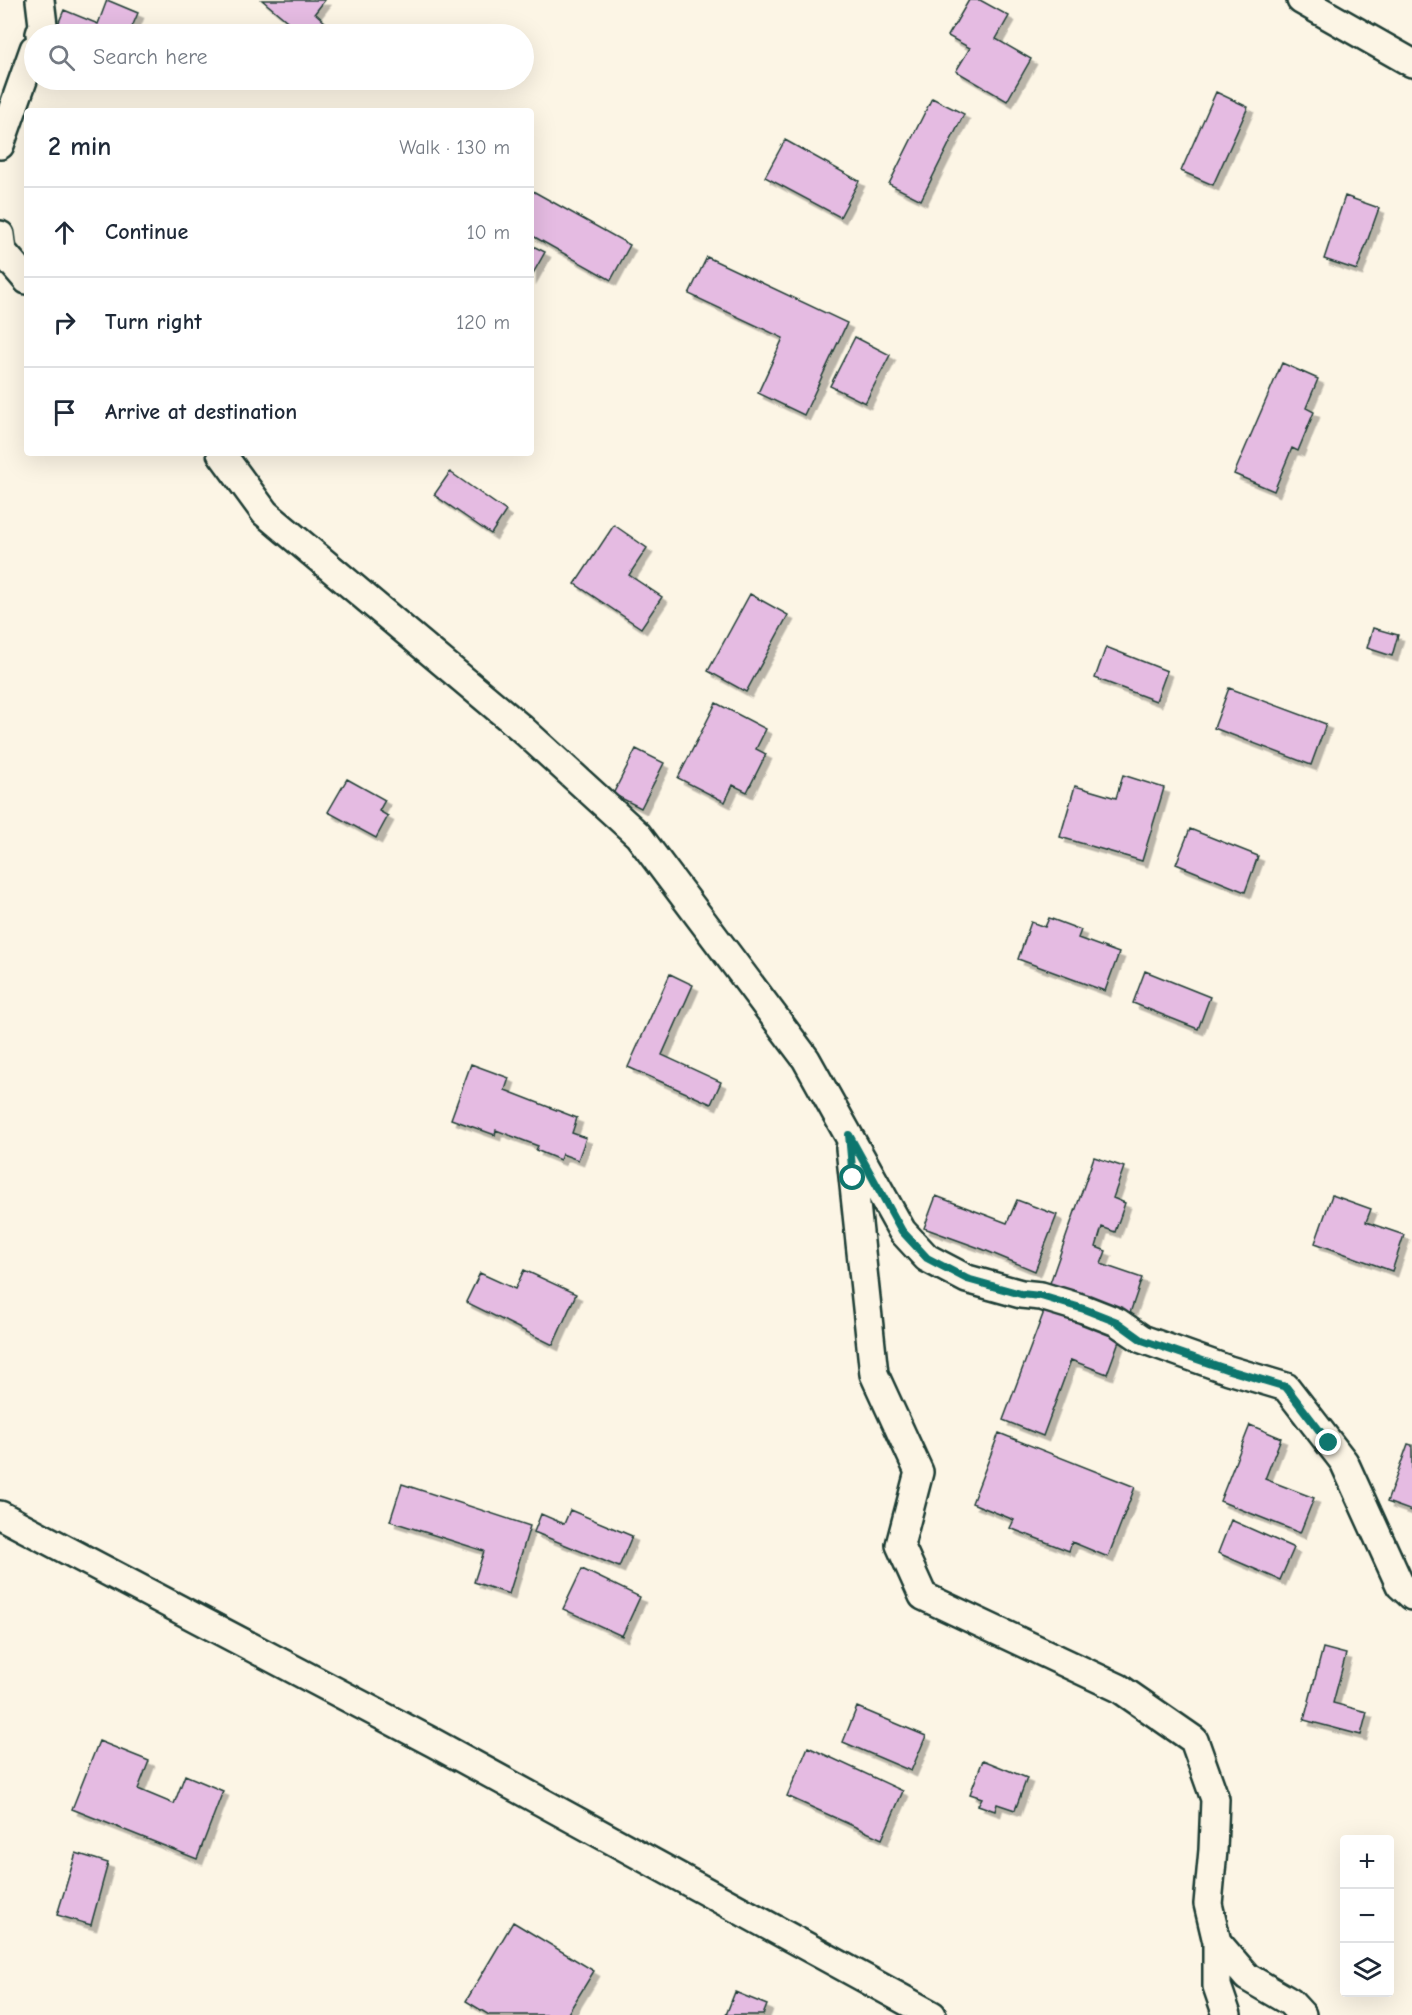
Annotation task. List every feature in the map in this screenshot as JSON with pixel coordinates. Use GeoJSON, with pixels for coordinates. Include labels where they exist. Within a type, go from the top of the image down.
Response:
{"type":"FeatureCollection","features":[{"type":"Feature","properties":{"kind":"street"},"geometry":{"type":"LineString","coordinates":[[40,0],[43,24]]}},
{"type":"Feature","properties":{"kind":"street"},"geometry":{"type":"LineString","coordinates":[[1300,0],[1412,63]]}},
{"type":"Feature","properties":{"kind":"street"},"geometry":{"type":"LineString","coordinates":[[0,145],[24,77]]}},
{"type":"Feature","properties":{"kind":"street"},"geometry":{"type":"LineString","coordinates":[[1,246],[24,276]]}},
{"type":"Feature","properties":{"kind":"street"},"geometry":{"type":"LineString","coordinates":[[223,456],[265,513],[520,728],[638,835],[806,1059],[902,1231],[927,1258],[967,1279],[1021,1294],[1041,1296],[1084,1309],[1117,1322],[1142,1340],[1286,1387],[1344,1462],[1400,1585],[1412,1596]]}},
{"type":"Feature","properties":{"kind":"street"},"geometry":{"type":"LineString","coordinates":[[849,1135],[874,1374],[919,1472],[900,1545],[923,1596],[1119,1688],[1194,1740],[1215,1799],[1208,1904],[1217,1942],[1217,1986],[1227,2015]]}},
{"type":"Feature","properties":{"kind":"street"},"geometry":{"type":"LineString","coordinates":[[0,1515],[434,1743],[932,2015]]}},
{"type":"Feature","properties":{"kind":"street"},"geometry":{"type":"LineString","coordinates":[[1217,1942],[1247,1977],[1290,2002],[1302,2015]]}},
{"type":"Feature","properties":{"kind":"building"},"geometry":{"type":"Polygon","coordinates":[[[107,0],[138,13],[133,24],[98,24],[107,0]]]}},
{"type":"Feature","properties":{"kind":"building"},"geometry":{"type":"Polygon","coordinates":[[[262,0],[325,0],[315,13],[325,24],[291,24],[262,0]]]}},
{"type":"Feature","properties":{"kind":"building"},"geometry":{"type":"Polygon","coordinates":[[[969,0],[980,0],[1009,16],[996,39],[1031,59],[1007,101],[956,71],[970,48],[948,36],[969,0]]]}},
{"type":"Feature","properties":{"kind":"building"},"geometry":{"type":"Polygon","coordinates":[[[64,10],[98,24],[58,24],[64,10]]]}},
{"type":"Feature","properties":{"kind":"building"},"geometry":{"type":"Polygon","coordinates":[[[1216,92],[1248,107],[1213,185],[1181,171],[1216,92]]]}},
{"type":"Feature","properties":{"kind":"building"},"geometry":{"type":"Polygon","coordinates":[[[932,98],[964,114],[921,200],[889,184],[932,98]]]}},
{"type":"Feature","properties":{"kind":"building"},"geometry":{"type":"Polygon","coordinates":[[[785,140],[859,181],[840,217],[765,177],[785,140]]]}},
{"type":"Feature","properties":{"kind":"building"},"geometry":{"type":"Polygon","coordinates":[[[534,192],[630,245],[611,280],[534,237],[534,192]]]}},
{"type":"Feature","properties":{"kind":"building"},"geometry":{"type":"Polygon","coordinates":[[[1345,196],[1379,208],[1357,270],[1324,259],[1345,196]]]}},
{"type":"Feature","properties":{"kind":"building"},"geometry":{"type":"Polygon","coordinates":[[[534,246],[545,252],[534,272],[534,246]]]}},
{"type":"Feature","properties":{"kind":"building"},"geometry":{"type":"Polygon","coordinates":[[[707,257],[847,323],[804,415],[758,393],[783,338],[689,294],[707,257]]]}},
{"type":"Feature","properties":{"kind":"building"},"geometry":{"type":"Polygon","coordinates":[[[855,337],[890,355],[865,403],[830,386],[855,337]]]}},
{"type":"Feature","properties":{"kind":"building"},"geometry":{"type":"Polygon","coordinates":[[[1282,363],[1318,379],[1306,408],[1314,412],[1298,451],[1292,448],[1274,491],[1234,474],[1282,363]]]}},
{"type":"Feature","properties":{"kind":"building"},"geometry":{"type":"Polygon","coordinates":[[[450,472],[506,511],[491,534],[434,495],[450,472]]]}},
{"type":"Feature","properties":{"kind":"building"},"geometry":{"type":"Polygon","coordinates":[[[614,525],[647,548],[629,575],[662,597],[641,628],[575,584],[614,525]]]}},
{"type":"Feature","properties":{"kind":"building"},"geometry":{"type":"Polygon","coordinates":[[[750,594],[788,615],[746,692],[708,671],[750,594]]]}},
{"type":"Feature","properties":{"kind":"building"},"geometry":{"type":"Polygon","coordinates":[[[1373,628],[1398,635],[1392,656],[1367,648],[1373,628]]]}},
{"type":"Feature","properties":{"kind":"building"},"geometry":{"type":"Polygon","coordinates":[[[1106,647],[1167,671],[1156,701],[1095,678],[1106,647]]]}},
{"type":"Feature","properties":{"kind":"building"},"geometry":{"type":"Polygon","coordinates":[[[1229,688],[1326,724],[1311,765],[1214,728],[1229,688]]]}},
{"type":"Feature","properties":{"kind":"building"},"geometry":{"type":"Polygon","coordinates":[[[716,703],[766,729],[756,749],[766,754],[747,792],[733,785],[725,802],[678,778],[716,703]]]}},
{"type":"Feature","properties":{"kind":"building"},"geometry":{"type":"Polygon","coordinates":[[[636,749],[664,763],[641,808],[613,794],[636,749]]]}},
{"type":"Feature","properties":{"kind":"building"},"geometry":{"type":"Polygon","coordinates":[[[1123,775],[1164,788],[1142,861],[1060,837],[1075,786],[1116,798],[1123,775]]]}},
{"type":"Feature","properties":{"kind":"building"},"geometry":{"type":"Polygon","coordinates":[[[347,779],[385,800],[379,811],[388,816],[376,838],[328,812],[347,779]]]}},
{"type":"Feature","properties":{"kind":"building"},"geometry":{"type":"Polygon","coordinates":[[[1190,829],[1258,856],[1245,892],[1176,864],[1190,829]]]}},
{"type":"Feature","properties":{"kind":"building"},"geometry":{"type":"Polygon","coordinates":[[[1049,918],[1081,930],[1078,938],[1119,953],[1105,991],[1018,959],[1031,922],[1045,927],[1049,918]]]}},
{"type":"Feature","properties":{"kind":"building"},"geometry":{"type":"Polygon","coordinates":[[[1145,971],[1210,997],[1198,1029],[1133,1003],[1145,971]]]}},
{"type":"Feature","properties":{"kind":"building"},"geometry":{"type":"Polygon","coordinates":[[[670,974],[693,985],[662,1055],[721,1082],[711,1104],[628,1067],[670,974]]]}},
{"type":"Feature","properties":{"kind":"building"},"geometry":{"type":"Polygon","coordinates":[[[471,1064],[509,1078],[505,1090],[577,1118],[572,1133],[586,1138],[578,1160],[562,1154],[560,1160],[536,1150],[538,1146],[496,1130],[495,1135],[451,1119],[471,1064]]]}},
{"type":"Feature","properties":{"kind":"building"},"geometry":{"type":"Polygon","coordinates":[[[1094,1157],[1124,1167],[1113,1198],[1125,1203],[1115,1232],[1102,1227],[1096,1247],[1106,1251],[1101,1264],[1142,1278],[1129,1316],[1050,1283],[1094,1157]]]}},
{"type":"Feature","properties":{"kind":"building"},"geometry":{"type":"Polygon","coordinates":[[[1332,1195],[1371,1209],[1366,1222],[1404,1235],[1392,1271],[1315,1243],[1332,1195]]]}},
{"type":"Feature","properties":{"kind":"building"},"geometry":{"type":"Polygon","coordinates":[[[936,1196],[1007,1223],[1017,1200],[1057,1215],[1035,1271],[924,1228],[936,1196]]]}},
{"type":"Feature","properties":{"kind":"building"},"geometry":{"type":"Polygon","coordinates":[[[524,1270],[576,1294],[553,1345],[466,1302],[480,1273],[515,1289],[524,1270]]]}},
{"type":"Feature","properties":{"kind":"building"},"geometry":{"type":"Polygon","coordinates":[[[1048,1301],[1123,1330],[1107,1374],[1071,1360],[1043,1436],[1003,1420],[1048,1301]]]}},
{"type":"Feature","properties":{"kind":"building"},"geometry":{"type":"Polygon","coordinates":[[[1250,1425],[1281,1438],[1265,1479],[1314,1498],[1300,1533],[1220,1501],[1250,1425]]]}},
{"type":"Feature","properties":{"kind":"building"},"geometry":{"type":"Polygon","coordinates":[[[999,1433],[1135,1487],[1108,1557],[1072,1542],[1069,1551],[1010,1528],[1014,1520],[972,1503],[999,1433]]]}},
{"type":"Feature","properties":{"kind":"building"},"geometry":{"type":"Polygon","coordinates":[[[1408,1444],[1412,1445],[1412,1511],[1387,1502],[1408,1444]]]}},
{"type":"Feature","properties":{"kind":"building"},"geometry":{"type":"Polygon","coordinates":[[[402,1484],[530,1526],[509,1594],[474,1582],[484,1551],[390,1521],[402,1484]]]}},
{"type":"Feature","properties":{"kind":"building"},"geometry":{"type":"Polygon","coordinates":[[[570,1510],[632,1536],[619,1567],[534,1532],[541,1514],[564,1524],[570,1510]]]}},
{"type":"Feature","properties":{"kind":"building"},"geometry":{"type":"Polygon","coordinates":[[[1231,1520],[1294,1548],[1280,1580],[1218,1553],[1231,1520]]]}},
{"type":"Feature","properties":{"kind":"building"},"geometry":{"type":"Polygon","coordinates":[[[582,1569],[640,1597],[622,1636],[563,1609],[582,1569]]]}},
{"type":"Feature","properties":{"kind":"building"},"geometry":{"type":"Polygon","coordinates":[[[1323,1648],[1346,1654],[1333,1703],[1367,1712],[1361,1735],[1304,1720],[1323,1648]]]}},
{"type":"Feature","properties":{"kind":"building"},"geometry":{"type":"Polygon","coordinates":[[[857,1707],[926,1736],[911,1771],[843,1742],[857,1707]]]}},
{"type":"Feature","properties":{"kind":"building"},"geometry":{"type":"Polygon","coordinates":[[[99,1741],[149,1761],[138,1789],[174,1804],[185,1775],[223,1791],[197,1859],[72,1809],[99,1741]]]}},
{"type":"Feature","properties":{"kind":"building"},"geometry":{"type":"Polygon","coordinates":[[[808,1747],[903,1791],[882,1839],[787,1796],[808,1747]]]}},
{"type":"Feature","properties":{"kind":"building"},"geometry":{"type":"Polygon","coordinates":[[[983,1760],[1027,1778],[1015,1810],[997,1804],[995,1811],[978,1805],[982,1798],[970,1794],[983,1760]]]}},
{"type":"Feature","properties":{"kind":"building"},"geometry":{"type":"Polygon","coordinates":[[[76,1853],[108,1863],[91,1925],[57,1915],[76,1853]]]}},
{"type":"Feature","properties":{"kind":"building"},"geometry":{"type":"Polygon","coordinates":[[[513,1922],[594,1971],[567,2015],[489,2015],[466,2001],[513,1922]]]}},
{"type":"Feature","properties":{"kind":"building"},"geometry":{"type":"Polygon","coordinates":[[[735,1992],[767,2005],[763,2015],[726,2015],[735,1992]]]}},
{"type":"Feature","properties":{"kind":"route"},"geometry":{"type":"LineString","coordinates":[[853,1178],[849,1135],[902,1231],[927,1258],[967,1279],[1021,1294],[1041,1296],[1084,1309],[1117,1322],[1142,1340],[1286,1387],[1329,1443]]}}]}
